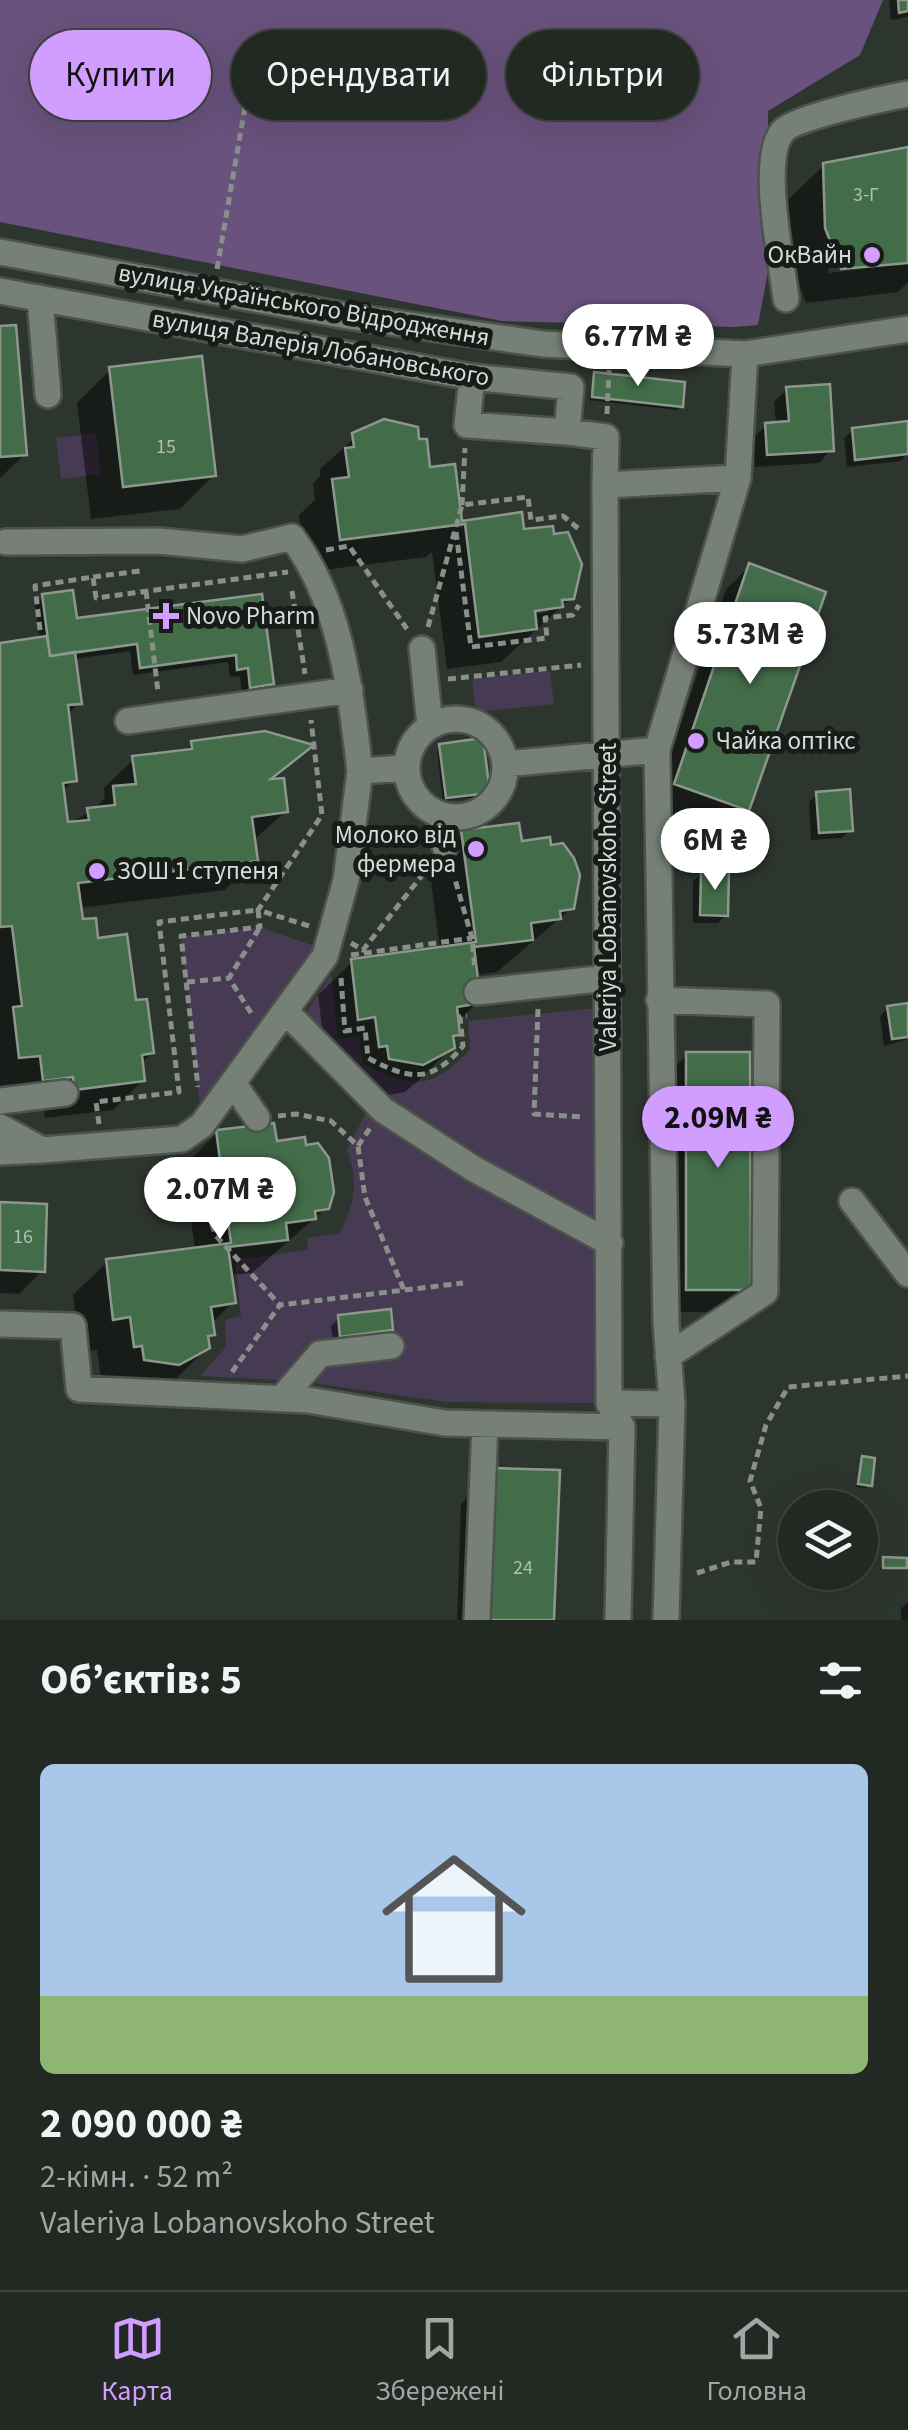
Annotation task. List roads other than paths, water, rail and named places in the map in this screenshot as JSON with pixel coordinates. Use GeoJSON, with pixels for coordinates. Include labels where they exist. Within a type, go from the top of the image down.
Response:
{"type":"FeatureCollection","features":[{"type":"Feature","properties":{"kind":"street"},"geometry":{"type":"LineString","coordinates":[[786,299],[772,178],[776,142],[796,122],[908,94]]}},
{"type":"Feature","properties":{"kind":"street","name":"вулиця Українського Відродження"},"geometry":{"type":"LineString","coordinates":[[0,252],[383,322],[610,349],[745,354],[908,329]]}},
{"type":"Feature","properties":{"kind":"street","name":"вулиця Валерія Лобановського"},"geometry":{"type":"LineString","coordinates":[[0,291],[472,377],[572,387],[567,432]]}},
{"type":"Feature","properties":{"kind":"street"},"geometry":{"type":"LineString","coordinates":[[40,298],[48,395]]}},
{"type":"Feature","properties":{"kind":"street"},"geometry":{"type":"LineString","coordinates":[[378,359],[383,322]]}},
{"type":"Feature","properties":{"kind":"street","name":"Valeriya Lobanovskoho Street"},"geometry":{"type":"LineString","coordinates":[[666,1620],[672,1404],[659,1000],[657,750],[738,478],[745,354]]}},
{"type":"Feature","properties":{"kind":"street"},"geometry":{"type":"LineString","coordinates":[[472,377],[467,425],[606,436],[605,485],[738,478]]}},
{"type":"Feature","properties":{"kind":"street","name":"Valeriya Lobanovskoho Street"},"geometry":{"type":"LineString","coordinates":[[605,485],[610,1403],[622,1428],[618,1620]]}},
{"type":"Feature","properties":{"kind":"street"},"geometry":{"type":"LineString","coordinates":[[0,1152],[192,1132],[325,956],[346,880],[360,771],[350,690],[318,572],[292,538],[242,549],[160,541],[2,541]]}},
{"type":"Feature","properties":{"kind":"street"},"geometry":{"type":"LineString","coordinates":[[422,649],[430,726]]}},
{"type":"Feature","properties":{"kind":"street"},"geometry":{"type":"LineString","coordinates":[[128,721],[350,690]]}},
{"type":"Feature","properties":{"kind":"street"},"geometry":{"type":"LineString","coordinates":[[462,719],[479,724],[492,734],[505,764],[504,780],[487,807],[474,815],[442,816],[416,798],[406,768],[418,737],[430,726],[462,719]]}},
{"type":"Feature","properties":{"kind":"street"},"geometry":{"type":"LineString","coordinates":[[505,764],[657,750]]}},
{"type":"Feature","properties":{"kind":"street"},"geometry":{"type":"LineString","coordinates":[[360,771],[406,768]]}},
{"type":"Feature","properties":{"kind":"street"},"geometry":{"type":"LineString","coordinates":[[442,816],[445,846]]}},
{"type":"Feature","properties":{"kind":"street"},"geometry":{"type":"LineString","coordinates":[[477,992],[608,978]]}},
{"type":"Feature","properties":{"kind":"street"},"geometry":{"type":"LineString","coordinates":[[659,1000],[768,1004],[766,1292],[668,1356]]}},
{"type":"Feature","properties":{"kind":"street"},"geometry":{"type":"LineString","coordinates":[[285,1011],[383,1110],[474,1168],[610,1243]]}},
{"type":"Feature","properties":{"kind":"street"},"geometry":{"type":"LineString","coordinates":[[233,1082],[257,1118]]}},
{"type":"Feature","properties":{"kind":"street"},"geometry":{"type":"LineString","coordinates":[[0,1102],[65,1093]]}},
{"type":"Feature","properties":{"kind":"street"},"geometry":{"type":"LineString","coordinates":[[0,1128],[42,1150]]}},
{"type":"Feature","properties":{"kind":"street"},"geometry":{"type":"LineString","coordinates":[[852,1201],[908,1274]]}},
{"type":"Feature","properties":{"kind":"street"},"geometry":{"type":"LineString","coordinates":[[0,1324],[73,1326],[79,1389],[282,1398],[445,1423],[622,1428]]}},
{"type":"Feature","properties":{"kind":"street"},"geometry":{"type":"LineString","coordinates":[[282,1398],[320,1354],[390,1346]]}},
{"type":"Feature","properties":{"kind":"street"},"geometry":{"type":"LineString","coordinates":[[610,1403],[672,1404]]}},
{"type":"Feature","properties":{"kind":"street"},"geometry":{"type":"LineString","coordinates":[[477,1620],[485,1424]]}},
{"type":"Feature","properties":{"kind":"place","name":"ОкВайн"},"geometry":{"type":"Point","coordinates":[872,255]}},
{"type":"Feature","properties":{"kind":"place","name":"Novo Pharm"},"geometry":{"type":"Point","coordinates":[166,616]}},
{"type":"Feature","properties":{"kind":"place","name":"Чайка оптікс"},"geometry":{"type":"Point","coordinates":[696,741]}},
{"type":"Feature","properties":{"kind":"place","name":"Молоко від фермера"},"geometry":{"type":"Point","coordinates":[476,849]}},
{"type":"Feature","properties":{"kind":"place","name":"ЗОШ 1 ступеня"},"geometry":{"type":"Point","coordinates":[97,871]}}]}
